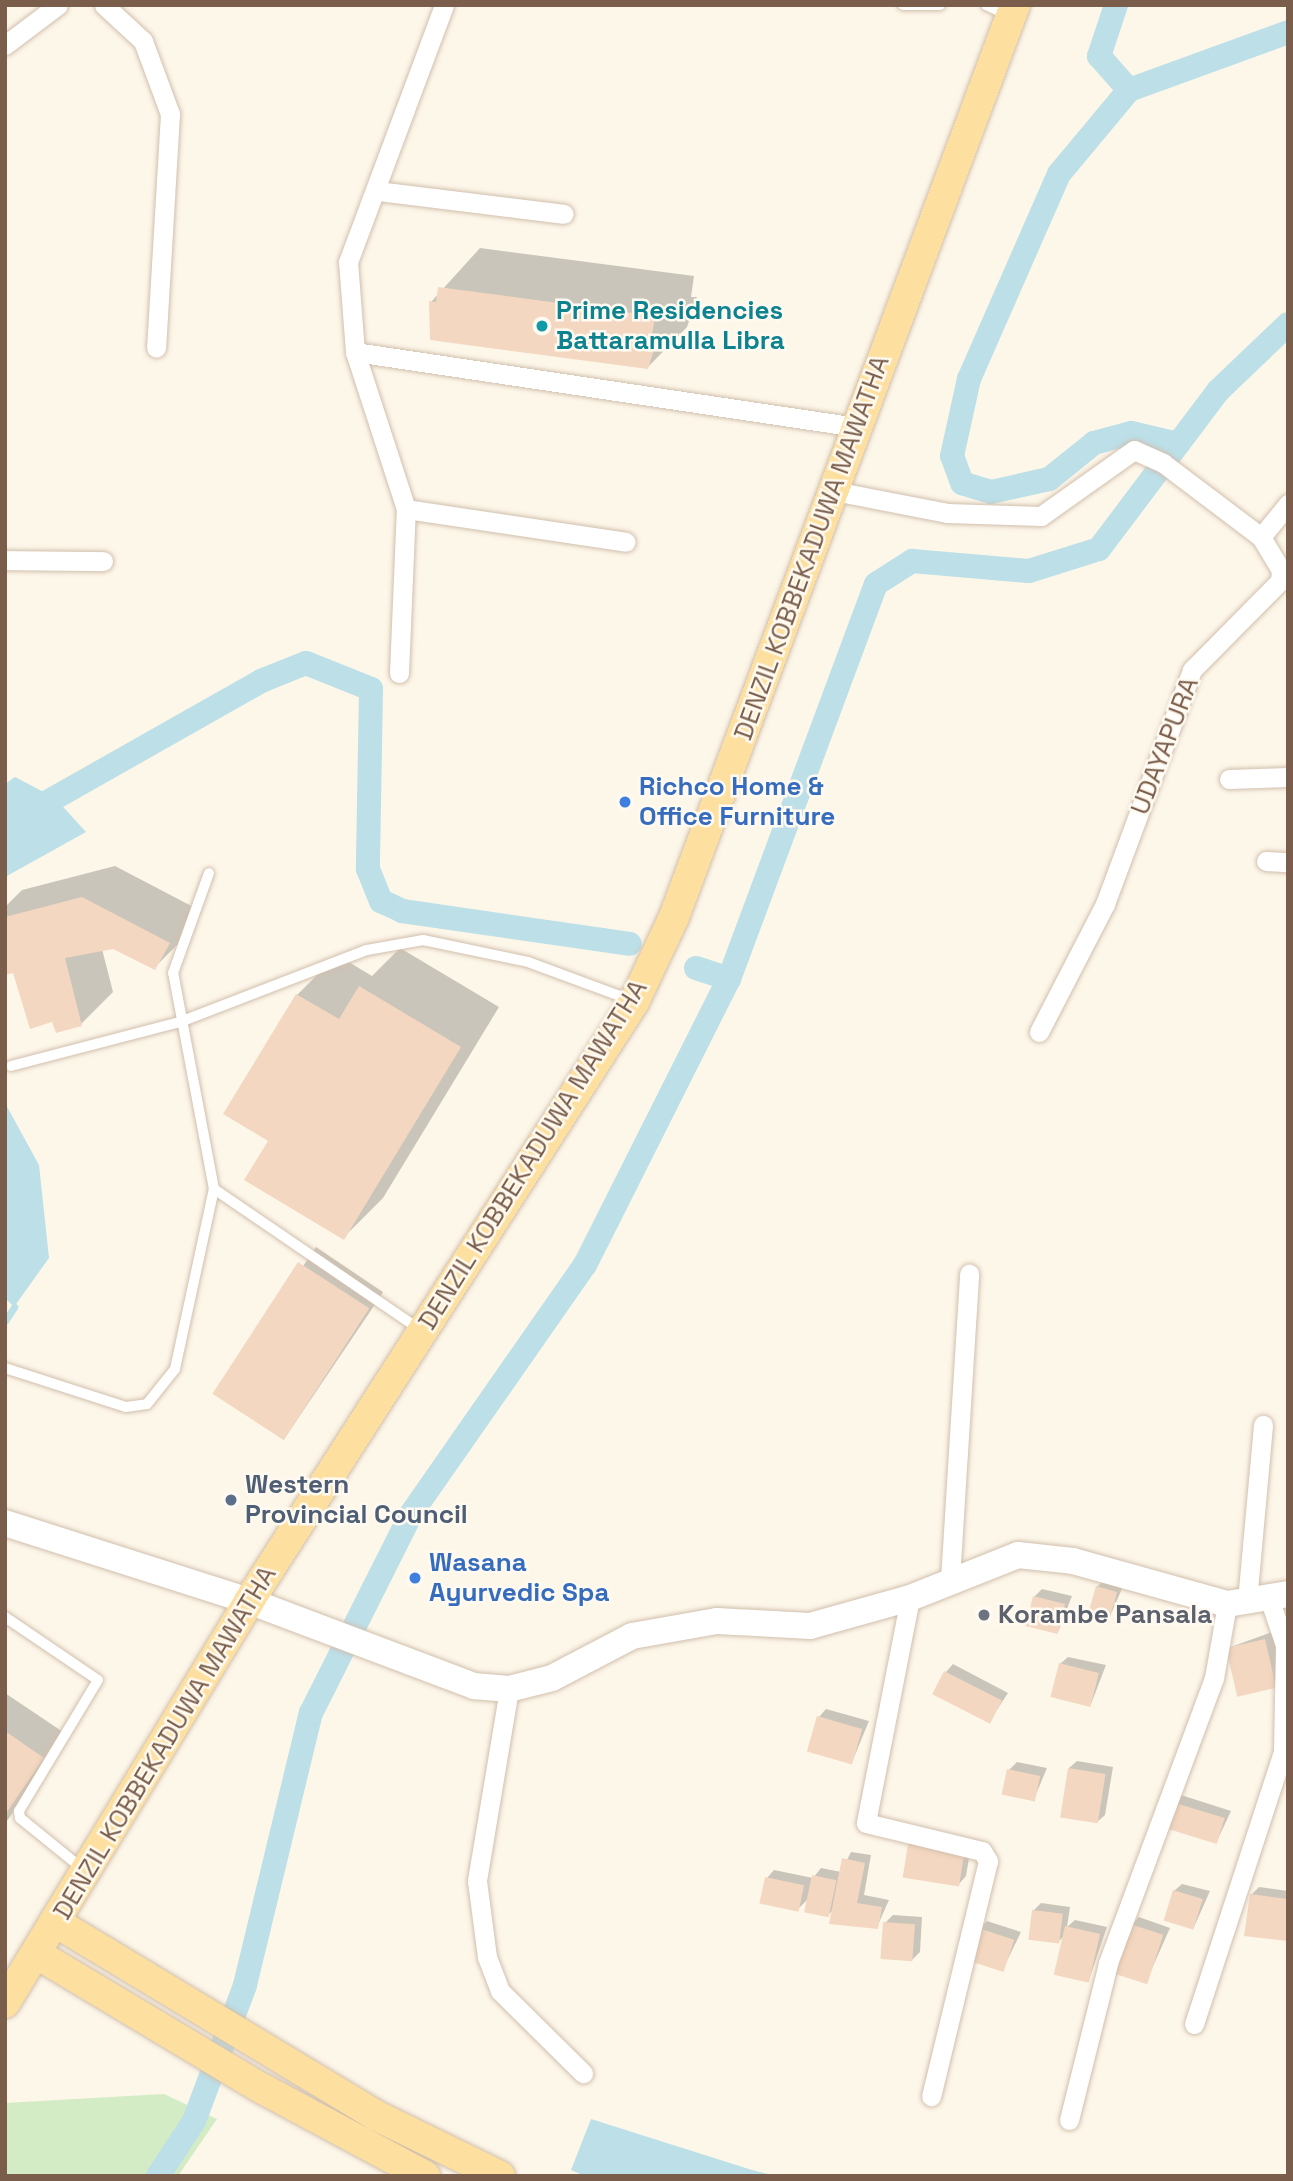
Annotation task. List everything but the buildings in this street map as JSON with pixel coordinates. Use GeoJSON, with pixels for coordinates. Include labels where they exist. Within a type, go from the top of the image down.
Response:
{"type":"FeatureCollection","features":[{"type":"Feature","properties":{"kind":"main road","name":"DENZIL KOBBEKADUWA MAWATHA"},"geometry":{"type":"LineString","coordinates":[[5,2003],[89,1874],[249,1601],[634,1002],[674,917],[834,491],[1004,9]]}},
{"type":"Feature","properties":{"kind":"main road"},"geometry":{"type":"LineString","coordinates":[[57,1923],[282,2062],[500,2176]]}},
{"type":"Feature","properties":{"kind":"main road"},"geometry":{"type":"LineString","coordinates":[[37,1954],[263,2089],[425,2176]]}},
{"type":"Feature","properties":{"kind":"street"},"geometry":{"type":"LineString","coordinates":[[5,45],[58,5]]}},
{"type":"Feature","properties":{"kind":"street"},"geometry":{"type":"LineString","coordinates":[[104,5],[143,41],[170,114],[156,348]]}},
{"type":"Feature","properties":{"kind":"street"},"geometry":{"type":"LineString","coordinates":[[399,673],[406,509],[355,352],[348,262],[378,191],[444,5]]}},
{"type":"Feature","properties":{"kind":"street"},"geometry":{"type":"LineString","coordinates":[[378,191],[564,214]]}},
{"type":"Feature","properties":{"kind":"street"},"geometry":{"type":"LineString","coordinates":[[355,352],[857,427]]}},
{"type":"Feature","properties":{"kind":"street","name":"UDAYAPURA"},"geometry":{"type":"LineString","coordinates":[[834,491],[947,513],[1041,516],[1134,450],[1163,463],[1261,537],[1284,570],[1280,581],[1192,670],[1105,904],[1039,1032]]}},
{"type":"Feature","properties":{"kind":"street"},"geometry":{"type":"LineString","coordinates":[[1261,537],[1288,504]]}},
{"type":"Feature","properties":{"kind":"street"},"geometry":{"type":"LineString","coordinates":[[406,509],[626,542]]}},
{"type":"Feature","properties":{"kind":"street"},"geometry":{"type":"LineString","coordinates":[[5,561],[103,561]]}},
{"type":"Feature","properties":{"kind":"street"},"geometry":{"type":"LineString","coordinates":[[1229,779],[1288,777]]}},
{"type":"Feature","properties":{"kind":"street"},"geometry":{"type":"LineString","coordinates":[[1266,860],[1288,862]]}},
{"type":"Feature","properties":{"kind":"street"},"geometry":{"type":"LineString","coordinates":[[950,1579],[969,1274]]}},
{"type":"Feature","properties":{"kind":"street"},"geometry":{"type":"LineString","coordinates":[[1069,2120],[1108,1962],[1214,1678],[1258,1599],[1263,1426]]}},
{"type":"Feature","properties":{"kind":"street"},"geometry":{"type":"LineString","coordinates":[[5,1523],[249,1601],[474,1686],[509,1689],[552,1678],[632,1636],[717,1621],[810,1626],[910,1598],[950,1579],[1018,1555],[1073,1561],[1258,1599],[1286,1645],[1283,1751],[1194,2024]]}},
{"type":"Feature","properties":{"kind":"street"},"geometry":{"type":"LineString","coordinates":[[910,1598],[866,1823],[982,1851],[988,1861],[932,2096]]}},
{"type":"Feature","properties":{"kind":"street"},"geometry":{"type":"LineString","coordinates":[[509,1689],[477,1881],[487,1957],[500,1991],[583,2073]]}},
{"type":"Feature","properties":{"kind":"lane"},"geometry":{"type":"LineString","coordinates":[[903,5],[940,5]]}},
{"type":"Feature","properties":{"kind":"lane"},"geometry":{"type":"LineString","coordinates":[[5,1367],[127,1407],[147,1404],[175,1369],[215,1189],[180,1021],[173,973],[209,873]]}},
{"type":"Feature","properties":{"kind":"lane"},"geometry":{"type":"LineString","coordinates":[[11,1066],[180,1021],[367,950],[423,940],[527,961],[634,1002]]}},
{"type":"Feature","properties":{"kind":"lane"},"geometry":{"type":"LineString","coordinates":[[215,1189],[422,1331]]}},
{"type":"Feature","properties":{"kind":"lane"},"geometry":{"type":"LineString","coordinates":[[5,1617],[98,1680],[19,1811],[20,1818],[89,1874]]}},
{"type":"Feature","properties":{"kind":"green space"},"geometry":{"type":"Polygon","coordinates":[[[164,2094],[217,2119],[178,2176],[5,2176],[5,2103],[164,2094]]]}},
{"type":"Feature","properties":{"kind":"water"},"geometry":{"type":"Polygon","coordinates":[[[15,777],[55,798],[86,832],[5,877],[5,784],[15,777]]]}},
{"type":"Feature","properties":{"kind":"water"},"geometry":{"type":"Polygon","coordinates":[[[5,1103],[39,1165],[49,1258],[14,1307],[5,1298],[5,1103]]]}},
{"type":"Feature","properties":{"kind":"water"},"geometry":{"type":"Polygon","coordinates":[[[591,2119],[777,2176],[585,2176],[571,2170],[591,2119]]]}},
{"type":"Feature","properties":{"kind":"waterway"},"geometry":{"type":"LineString","coordinates":[[1116,5],[1099,56],[1129,90]]}},
{"type":"Feature","properties":{"kind":"waterway"},"geometry":{"type":"LineString","coordinates":[[1178,444],[1131,433],[1094,443],[1049,479],[991,492],[962,483],[952,456],[969,379],[1059,174],[1129,90],[1288,32]]}},
{"type":"Feature","properties":{"kind":"waterway"},"geometry":{"type":"LineString","coordinates":[[158,2176],[194,2121],[245,1985],[311,1713],[411,1514],[585,1265],[729,979],[876,584],[912,561],[1029,571],[1099,549],[1219,390],[1288,324]]}},
{"type":"Feature","properties":{"kind":"waterway"},"geometry":{"type":"LineString","coordinates":[[5,826],[261,681],[306,663],[371,689],[368,869],[381,901],[402,911],[630,944]]}},
{"type":"Feature","properties":{"kind":"waterway"},"geometry":{"type":"LineString","coordinates":[[696,968],[729,979]]}},
{"type":"Feature","properties":{"kind":"waterway"},"geometry":{"type":"LineString","coordinates":[[5,1321],[14,1307]]}},
{"type":"Feature","properties":{"kind":"place","name":"Prime Residencies Battaramulla Libra"},"geometry":{"type":"Point","coordinates":[542,326]}},
{"type":"Feature","properties":{"kind":"place","name":"Richco Home & Office Furniture"},"geometry":{"type":"Point","coordinates":[625,802]}},
{"type":"Feature","properties":{"kind":"place","name":"Western Provincial Council"},"geometry":{"type":"Point","coordinates":[231,1500]}},
{"type":"Feature","properties":{"kind":"place","name":"Wasana Ayurvedic Spa"},"geometry":{"type":"Point","coordinates":[415,1578]}},
{"type":"Feature","properties":{"kind":"place","name":"Korambe Pansala"},"geometry":{"type":"Point","coordinates":[984,1615]}}]}
